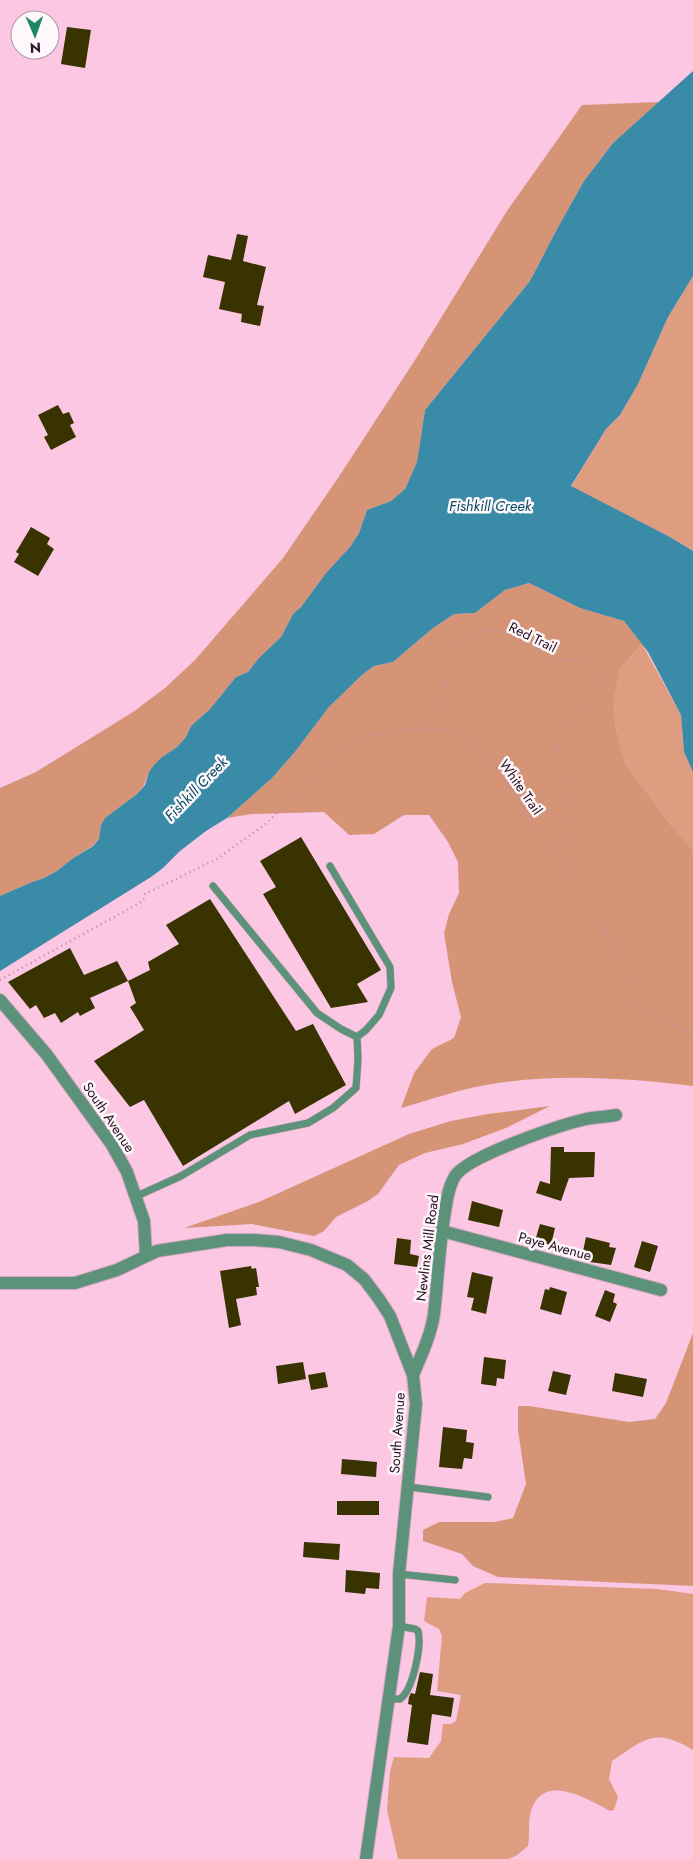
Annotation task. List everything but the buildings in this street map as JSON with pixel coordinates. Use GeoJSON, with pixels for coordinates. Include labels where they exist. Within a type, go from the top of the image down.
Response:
{"type":"FeatureCollection","features":[{"type":"Feature","properties":{"kind":"street","name":"South Avenue"},"geometry":{"type":"LineString","coordinates":[[0,1000],[47,1055],[112,1144],[127,1172],[144,1221],[146,1256],[157,1251],[227,1240],[279,1242],[311,1250],[347,1265],[364,1279],[390,1316],[413,1375],[416,1404],[399,1574],[399,1626],[366,1859]]}},
{"type":"Feature","properties":{"kind":"street","name":"Newlins Mill Road"},"geometry":{"type":"LineString","coordinates":[[413,1375],[424,1348],[433,1316],[442,1231],[448,1193],[455,1176],[460,1170],[505,1146],[586,1120],[616,1115]]}},
{"type":"Feature","properties":{"kind":"street","name":"Paye Avenue"},"geometry":{"type":"LineString","coordinates":[[442,1231],[661,1290]]}},
{"type":"Feature","properties":{"kind":"street"},"geometry":{"type":"LineString","coordinates":[[0,1283],[75,1283],[117,1270],[146,1256]]}},
{"type":"Feature","properties":{"kind":"lane"},"geometry":{"type":"LineString","coordinates":[[330,866],[390,967],[391,988],[379,1015],[357,1037]]}},
{"type":"Feature","properties":{"kind":"lane"},"geometry":{"type":"LineString","coordinates":[[214,886],[317,1013],[357,1037]]}},
{"type":"Feature","properties":{"kind":"lane"},"geometry":{"type":"LineString","coordinates":[[136,1196],[181,1176],[250,1135],[308,1123],[333,1108],[356,1088],[357,1037]]}},
{"type":"Feature","properties":{"kind":"lane"},"geometry":{"type":"LineString","coordinates":[[408,1487],[488,1498]]}},
{"type":"Feature","properties":{"kind":"lane"},"geometry":{"type":"LineString","coordinates":[[399,1574],[455,1580]]}},
{"type":"Feature","properties":{"kind":"lane"},"geometry":{"type":"LineString","coordinates":[[389,1699],[400,1698],[406,1693],[411,1682],[418,1646],[418,1631],[399,1626]]}},
{"type":"Feature","properties":{"kind":"path","name":"Red Trail"},"geometry":{"type":"LineString","coordinates":[[408,730],[429,720],[436,710],[444,695],[448,677],[447,662],[453,644],[470,634],[488,630],[503,632],[525,641],[551,660],[577,660],[589,663],[595,668],[601,680],[599,692],[594,703],[566,725],[559,736],[557,746],[557,766],[567,788],[564,823],[572,881]]}},
{"type":"Feature","properties":{"kind":"path","name":"White Trail"},"geometry":{"type":"LineString","coordinates":[[0,980],[143,901],[145,894],[217,859],[268,824],[280,810],[294,800],[350,743],[367,735],[444,728],[465,735],[501,772],[617,949],[639,1005],[656,1021],[693,1033]]}},
{"type":"Feature","properties":{"kind":"shaded area"},"geometry":{"type":"Polygon","coordinates":[[[659,102],[613,143],[584,181],[530,281],[425,410],[417,462],[405,489],[391,501],[367,510],[359,533],[350,547],[326,573],[301,607],[293,614],[281,637],[259,658],[248,672],[236,677],[210,709],[191,726],[186,737],[177,747],[162,757],[149,772],[144,785],[137,794],[105,818],[101,825],[99,839],[57,871],[0,896],[0,788],[36,772],[133,712],[165,688],[195,660],[283,558],[415,360],[507,211],[582,105],[659,102]]]}},
{"type":"Feature","properties":{"kind":"shaded area"},"geometry":{"type":"Polygon","coordinates":[[[693,276],[693,551],[670,537],[571,487],[606,429],[620,415],[638,384],[668,317],[693,276]]]}},
{"type":"Feature","properties":{"kind":"shaded area"},"geometry":{"type":"Polygon","coordinates":[[[529,583],[580,608],[624,621],[642,644],[620,669],[614,702],[615,723],[625,763],[671,825],[693,850],[693,1086],[616,1079],[537,1079],[475,1087],[401,1108],[414,1073],[432,1049],[454,1038],[461,1017],[452,982],[444,933],[449,914],[459,893],[458,862],[448,842],[429,815],[404,815],[374,834],[349,835],[324,812],[252,814],[227,818],[272,778],[294,753],[329,707],[363,674],[374,666],[393,662],[433,628],[454,614],[475,613],[505,590],[529,583]]]}},
{"type":"Feature","properties":{"kind":"shaded area"},"geometry":{"type":"Polygon","coordinates":[[[642,644],[681,715],[684,752],[693,772],[693,850],[671,825],[625,763],[615,723],[614,702],[620,669],[642,644]]]}},
{"type":"Feature","properties":{"kind":"shaded area"},"geometry":{"type":"Polygon","coordinates":[[[550,1106],[506,1128],[463,1144],[425,1153],[399,1165],[378,1194],[336,1217],[324,1231],[314,1236],[252,1224],[184,1228],[259,1202],[409,1134],[451,1121],[550,1106]]]}},
{"type":"Feature","properties":{"kind":"shaded area"},"geometry":{"type":"Polygon","coordinates":[[[693,1333],[693,1586],[498,1577],[473,1566],[462,1554],[423,1541],[423,1530],[439,1522],[494,1522],[513,1518],[526,1484],[518,1430],[518,1406],[529,1406],[629,1422],[655,1419],[666,1403],[693,1333]]]}},
{"type":"Feature","properties":{"kind":"shaded area"},"geometry":{"type":"Polygon","coordinates":[[[485,1583],[657,1589],[693,1594],[693,1750],[669,1739],[651,1739],[633,1747],[612,1761],[609,1779],[618,1797],[614,1810],[610,1811],[564,1791],[553,1791],[543,1794],[535,1802],[530,1815],[528,1846],[516,1856],[508,1859],[398,1859],[387,1810],[390,1772],[394,1757],[429,1758],[441,1741],[443,1724],[450,1724],[456,1721],[461,1695],[437,1691],[442,1636],[439,1629],[424,1621],[427,1597],[460,1599],[465,1593],[485,1583]]]}},
{"type":"Feature","properties":{"kind":"water","name":"Fishkill Creek"},"geometry":{"type":"Polygon","coordinates":[[[693,71],[693,276],[668,317],[638,384],[620,415],[606,429],[571,486],[670,537],[693,551],[693,772],[684,752],[681,715],[648,652],[624,621],[580,608],[529,583],[505,590],[475,613],[454,614],[433,628],[393,662],[374,666],[363,674],[329,707],[294,753],[272,778],[227,818],[180,851],[151,877],[0,971],[0,896],[44,878],[93,846],[99,839],[101,825],[105,818],[137,794],[145,785],[149,772],[154,765],[177,747],[186,737],[191,726],[210,709],[236,677],[248,672],[259,658],[281,637],[293,614],[301,607],[326,573],[350,547],[359,533],[367,510],[391,501],[405,489],[417,462],[425,410],[530,281],[584,181],[613,143],[693,71]]]}}]}
